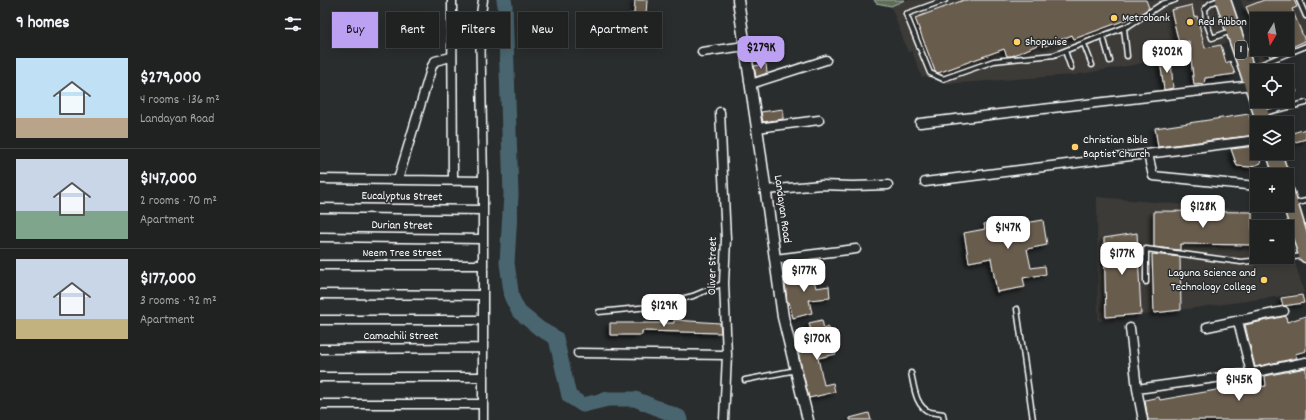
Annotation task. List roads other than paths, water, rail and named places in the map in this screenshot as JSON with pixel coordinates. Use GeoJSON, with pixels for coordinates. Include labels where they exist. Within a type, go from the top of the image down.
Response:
{"type":"FeatureCollection","features":[{"type":"Feature","properties":{"kind":"highway","name":"1"},"geometry":{"type":"LineString","coordinates":[[1223,0],[1250,76]]}},
{"type":"Feature","properties":{"kind":"highway"},"geometry":{"type":"LineString","coordinates":[[1294,212],[1304,239],[1306,255]]}},
{"type":"Feature","properties":{"kind":"street"},"geometry":{"type":"LineString","coordinates":[[452,0],[452,181]]}},
{"type":"Feature","properties":{"kind":"street"},"geometry":{"type":"LineString","coordinates":[[483,0],[480,21],[483,181],[483,420]]}},
{"type":"Feature","properties":{"kind":"street","name":"Landayan Road"},"geometry":{"type":"LineString","coordinates":[[738,0],[758,128],[784,317],[808,420]]}},
{"type":"Feature","properties":{"kind":"street"},"geometry":{"type":"LineString","coordinates":[[702,52],[745,46]]}},
{"type":"Feature","properties":{"kind":"street"},"geometry":{"type":"LineString","coordinates":[[398,180],[432,66],[435,62],[452,57]]}},
{"type":"Feature","properties":{"kind":"street"},"geometry":{"type":"LineString","coordinates":[[751,84],[826,60]]}},
{"type":"Feature","properties":{"kind":"street"},"geometry":{"type":"LineString","coordinates":[[920,122],[1250,85]]}},
{"type":"Feature","properties":{"kind":"street","name":"Oliver Street"},"geometry":{"type":"LineString","coordinates":[[720,112],[726,239],[724,283],[727,355],[724,420]]}},
{"type":"Feature","properties":{"kind":"street"},"geometry":{"type":"LineString","coordinates":[[758,128],[819,120]]}},
{"type":"Feature","properties":{"kind":"street"},"geometry":{"type":"LineString","coordinates":[[925,182],[1250,141]]}},
{"type":"Feature","properties":{"kind":"street"},"geometry":{"type":"LineString","coordinates":[[1148,154],[1153,176],[1250,185]]}},
{"type":"Feature","properties":{"kind":"street"},"geometry":{"type":"LineString","coordinates":[[320,179],[483,181]]}},
{"type":"Feature","properties":{"kind":"street"},"geometry":{"type":"LineString","coordinates":[[766,190],[821,185],[854,186],[888,184]]}},
{"type":"Feature","properties":{"kind":"street","name":"Eucalyptus Street"},"geometry":{"type":"LineString","coordinates":[[320,208],[483,210]]}},
{"type":"Feature","properties":{"kind":"street","name":"Durian Street"},"geometry":{"type":"LineString","coordinates":[[320,237],[483,239]]}},
{"type":"Feature","properties":{"kind":"street"},"geometry":{"type":"LineString","coordinates":[[776,259],[856,249]]}},
{"type":"Feature","properties":{"kind":"street","name":"Neem Tree Street"},"geometry":{"type":"LineString","coordinates":[[320,265],[483,265]]}},
{"type":"Feature","properties":{"kind":"street"},"geometry":{"type":"LineString","coordinates":[[320,294],[483,295]]}},
{"type":"Feature","properties":{"kind":"street"},"geometry":{"type":"LineString","coordinates":[[1207,327],[1284,311]]}},
{"type":"Feature","properties":{"kind":"street"},"geometry":{"type":"LineString","coordinates":[[320,320],[483,320]]}},
{"type":"Feature","properties":{"kind":"street"},"geometry":{"type":"LineString","coordinates":[[1238,321],[1250,373]]}},
{"type":"Feature","properties":{"kind":"street"},"geometry":{"type":"LineString","coordinates":[[1130,328],[1137,389],[1143,420]]}},
{"type":"Feature","properties":{"kind":"street","name":"Camachili Street"},"geometry":{"type":"LineString","coordinates":[[320,349],[483,348]]}},
{"type":"Feature","properties":{"kind":"street"},"geometry":{"type":"LineString","coordinates":[[578,353],[727,355]]}},
{"type":"Feature","properties":{"kind":"street"},"geometry":{"type":"LineString","coordinates":[[1137,389],[1250,373],[1306,362]]}},
{"type":"Feature","properties":{"kind":"street"},"geometry":{"type":"LineString","coordinates":[[320,377],[483,377]]}},
{"type":"Feature","properties":{"kind":"street"},"geometry":{"type":"LineString","coordinates":[[320,404],[483,404]]}},
{"type":"Feature","properties":{"kind":"lane"},"geometry":{"type":"LineString","coordinates":[[945,0],[906,14],[930,73],[944,79],[994,60],[1054,55],[1124,28],[1162,4],[1175,0]]}},
{"type":"Feature","properties":{"kind":"lane"},"geometry":{"type":"LineString","coordinates":[[1219,0],[1211,3],[1205,9],[1206,21],[1212,38],[1234,30]]}},
{"type":"Feature","properties":{"kind":"lane"},"geometry":{"type":"LineString","coordinates":[[1299,0],[1306,16]]}},
{"type":"Feature","properties":{"kind":"lane"},"geometry":{"type":"LineString","coordinates":[[1124,28],[1127,56]]}},
{"type":"Feature","properties":{"kind":"lane"},"geometry":{"type":"LineString","coordinates":[[1103,36],[1110,61]]}},
{"type":"Feature","properties":{"kind":"lane"},"geometry":{"type":"LineString","coordinates":[[1084,44],[1092,65]]}},
{"type":"Feature","properties":{"kind":"lane"},"geometry":{"type":"LineString","coordinates":[[1248,70],[1306,46]]}},
{"type":"Feature","properties":{"kind":"lane"},"geometry":{"type":"LineString","coordinates":[[1065,51],[1071,68]]}},
{"type":"Feature","properties":{"kind":"lane"},"geometry":{"type":"LineString","coordinates":[[1260,109],[1306,104]]}},
{"type":"Feature","properties":{"kind":"lane"},"geometry":{"type":"LineString","coordinates":[[1294,200],[1306,201]]}},
{"type":"Feature","properties":{"kind":"lane"},"geometry":{"type":"LineString","coordinates":[[1146,282],[1146,249],[1241,262],[1306,255]]}},
{"type":"Feature","properties":{"kind":"lane"},"geometry":{"type":"LineString","coordinates":[[599,312],[650,306],[693,296],[724,283]]}},
{"type":"Feature","properties":{"kind":"lane"},"geometry":{"type":"LineString","coordinates":[[1017,309],[1033,420]]}},
{"type":"Feature","properties":{"kind":"lane"},"geometry":{"type":"LineString","coordinates":[[744,380],[796,370]]}},
{"type":"Feature","properties":{"kind":"lane"},"geometry":{"type":"LineString","coordinates":[[911,372],[918,402],[922,408],[930,412],[943,414],[944,420]]}},
{"type":"Feature","properties":{"kind":"waterway"},"geometry":{"type":"LineString","coordinates":[[504,0],[511,195],[507,263],[512,298],[519,312],[540,329],[556,338],[569,396],[583,405],[608,399],[635,399],[679,417],[680,420]]}},
{"type":"Feature","properties":{"kind":"place","name":"Metrobank"},"geometry":{"type":"Point","coordinates":[1114,18]}},
{"type":"Feature","properties":{"kind":"place","name":"Red Ribbon"},"geometry":{"type":"Point","coordinates":[1190,22]}},
{"type":"Feature","properties":{"kind":"place","name":"Shopwise"},"geometry":{"type":"Point","coordinates":[1017,42]}},
{"type":"Feature","properties":{"kind":"place","name":"Christian Bible Baptist Church"},"geometry":{"type":"Point","coordinates":[1075,147]}},
{"type":"Feature","properties":{"kind":"place","name":"Laguna Science and Technology College"},"geometry":{"type":"Point","coordinates":[1264,280]}}]}
